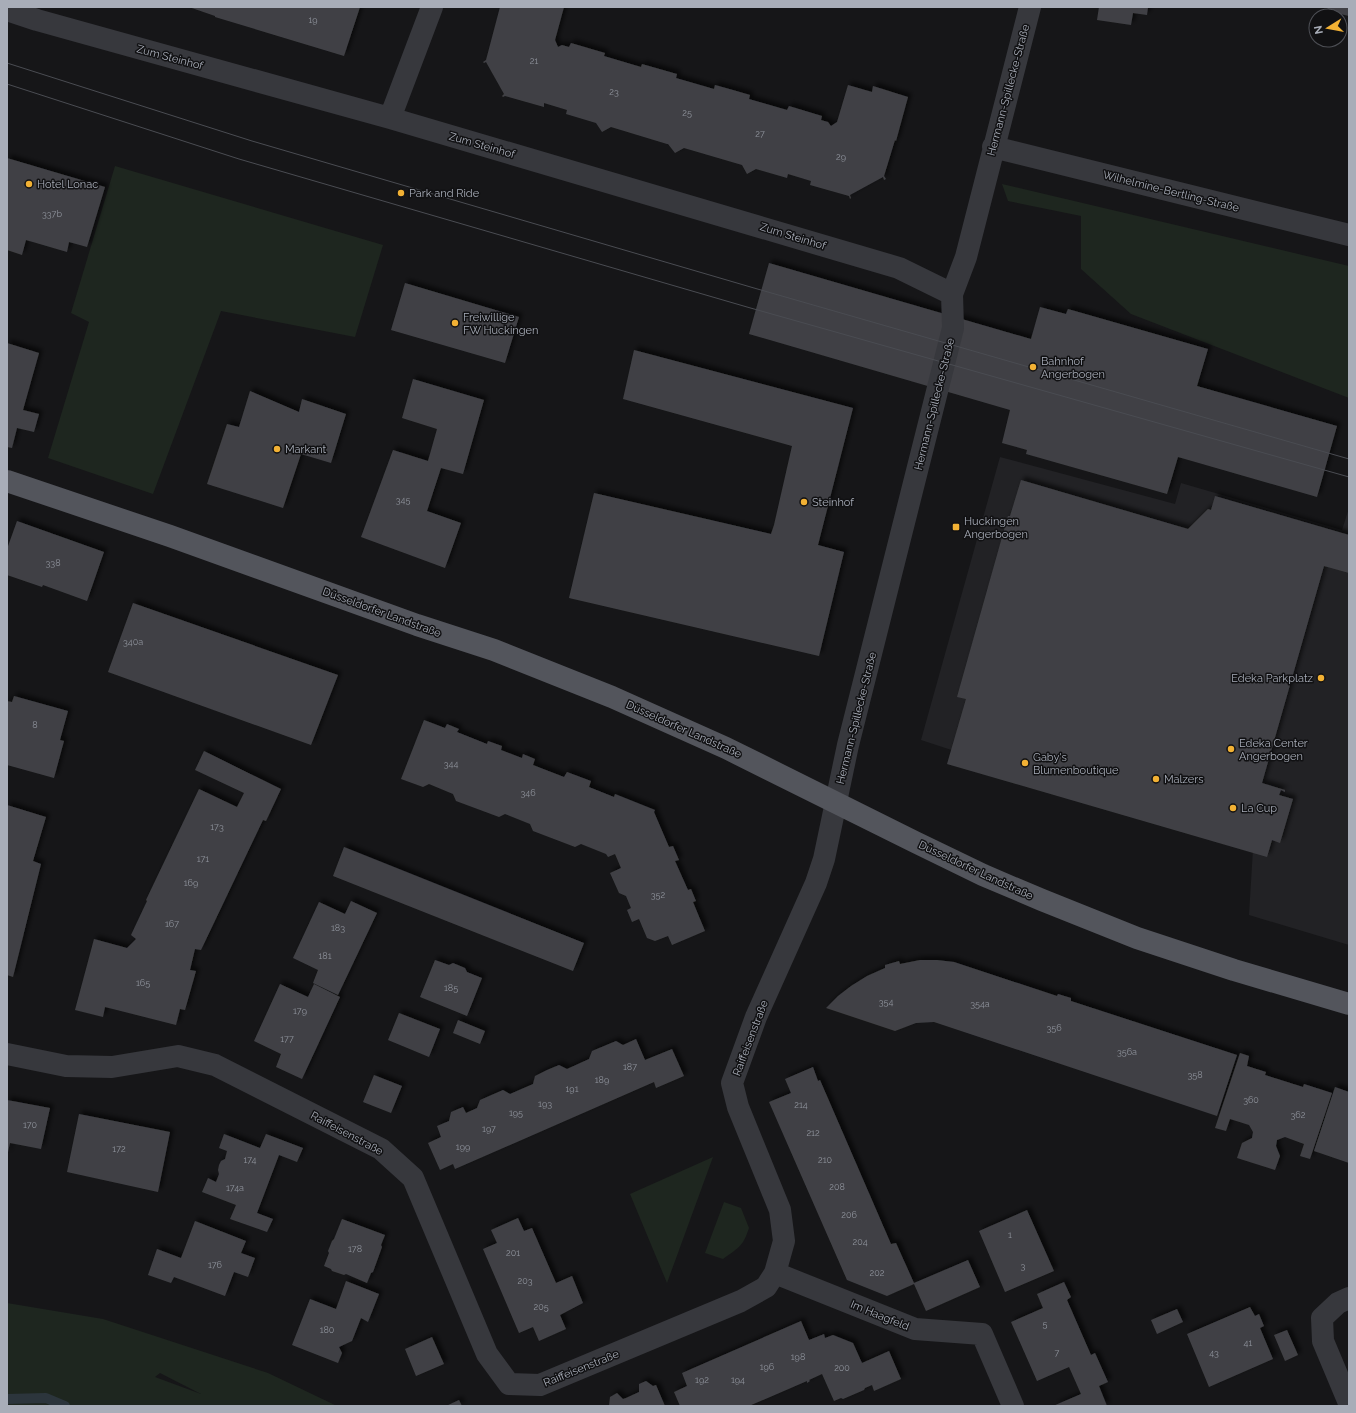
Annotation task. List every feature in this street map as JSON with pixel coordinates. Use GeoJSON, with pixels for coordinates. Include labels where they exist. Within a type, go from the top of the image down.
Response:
{"type":"FeatureCollection","features":[{"type":"Feature","properties":{"kind":"main road","name":"Düsseldorfer Landstraße"},"geometry":{"type":"LineString","coordinates":[[7,481],[170,536],[417,625],[494,650],[612,697],[712,742],[758,763],[983,875],[1042,900],[1136,938],[1234,970],[1349,1004]]}},
{"type":"Feature","properties":{"kind":"street"},"geometry":{"type":"LineString","coordinates":[[390,118],[432,7]]}},
{"type":"Feature","properties":{"kind":"street","name":"Hermann-Spillecke-Straße"},"geometry":{"type":"LineString","coordinates":[[836,802],[848,745],[954,328],[952,294],[966,257],[1030,7]]}},
{"type":"Feature","properties":{"kind":"street","name":"Zum Steinhof"},"geometry":{"type":"LineString","coordinates":[[7,10],[37,20],[390,118],[899,268],[952,294]]}},
{"type":"Feature","properties":{"kind":"street","name":"Wilhelmine-Bertling-Straße"},"geometry":{"type":"LineString","coordinates":[[994,147],[1349,235]]}},
{"type":"Feature","properties":{"kind":"street","name":"Raiffeisenstraße"},"geometry":{"type":"LineString","coordinates":[[7,1054],[66,1066],[112,1067],[178,1056],[215,1064],[381,1149],[413,1178],[487,1354],[509,1384],[540,1385],[741,1301],[766,1287],[775,1273],[784,1241],[780,1210],[738,1107],[732,1083],[756,1016],[816,883],[824,859],[836,802]]}},
{"type":"Feature","properties":{"kind":"street","name":"Im Haagfeld"},"geometry":{"type":"LineString","coordinates":[[775,1273],[915,1329],[982,1334],[1013,1406]]}},
{"type":"Feature","properties":{"kind":"street"},"geometry":{"type":"LineString","coordinates":[[1349,1298],[1338,1303],[1322,1318],[1323,1342],[1349,1404]]}},
{"type":"Feature","properties":{"kind":"shaded area"},"geometry":{"type":"Polygon","coordinates":[[[115,166],[383,245],[355,337],[221,311],[153,494],[48,458],[89,322],[71,313],[115,166]]]}},
{"type":"Feature","properties":{"kind":"shaded area"},"geometry":{"type":"Polygon","coordinates":[[[1002,184],[1349,266],[1349,398],[1131,314],[1081,269],[1081,216],[1008,201],[1002,184]]]}},
{"type":"Feature","properties":{"kind":"shaded area"},"geometry":{"type":"Polygon","coordinates":[[[1000,457],[1175,504],[1181,483],[1342,530],[1349,508],[1349,945],[1249,915],[1253,849],[921,740],[1000,457]]]}},
{"type":"Feature","properties":{"kind":"shaded area"},"geometry":{"type":"Polygon","coordinates":[[[713,1157],[667,1283],[630,1194],[713,1157]]]}},
{"type":"Feature","properties":{"kind":"shaded area"},"geometry":{"type":"Polygon","coordinates":[[[724,1202],[741,1208],[749,1228],[742,1243],[723,1259],[705,1253],[724,1202]]]}},
{"type":"Feature","properties":{"kind":"shaded area"},"geometry":{"type":"Polygon","coordinates":[[[7,1303],[103,1319],[268,1373],[337,1406],[7,1406],[7,1303]],[[160,1373],[155,1377],[201,1394],[160,1373]]]}},
{"type":"Feature","properties":{"kind":"building"},"geometry":{"type":"Polygon","coordinates":[[[189,7],[360,7],[344,56],[215,17],[189,7]]]}},
{"type":"Feature","properties":{"kind":"building"},"geometry":{"type":"Polygon","coordinates":[[[500,7],[564,7],[555,40],[558,47],[562,45],[569,47],[571,43],[605,53],[604,56],[641,67],[642,64],[677,74],[676,78],[714,89],[715,85],[733,90],[750,95],[749,99],[787,110],[789,106],[822,116],[821,120],[828,122],[831,126],[837,122],[848,85],[872,92],[873,86],[908,97],[896,141],[895,140],[884,176],[886,179],[884,180],[883,177],[850,195],[850,199],[849,196],[810,185],[811,181],[788,174],[787,178],[756,169],[747,174],[742,165],[684,148],[675,153],[668,144],[611,127],[602,132],[596,123],[566,114],[567,110],[544,103],[544,107],[505,96],[503,97],[502,96],[504,94],[486,62],[483,62],[486,60],[500,7]]]}},
{"type":"Feature","properties":{"kind":"building"},"geometry":{"type":"Polygon","coordinates":[[[1099,7],[1148,7],[1147,15],[1133,13],[1131,25],[1097,20],[1099,7]]]}},
{"type":"Feature","properties":{"kind":"building"},"geometry":{"type":"Polygon","coordinates":[[[1349,7],[1349,16],[1348,8],[1328,8],[1349,7]]]}},
{"type":"Feature","properties":{"kind":"building"},"geometry":{"type":"Polygon","coordinates":[[[7,158],[105,187],[87,247],[69,242],[67,252],[26,240],[22,255],[7,250],[7,158]]]}},
{"type":"Feature","properties":{"kind":"building","name":"Bahnhof Angerbogen"},"geometry":{"type":"Polygon","coordinates":[[[769,263],[1031,339],[1040,307],[1066,314],[1068,309],[1208,349],[1197,386],[1337,426],[1317,497],[1178,457],[1167,494],[1026,454],[1027,450],[1002,443],[1010,410],[749,334],[769,263]]]}},
{"type":"Feature","properties":{"kind":"building","name":"Freiwillige FW Huckingen"},"geometry":{"type":"Polygon","coordinates":[[[405,283],[519,317],[505,363],[391,330],[405,283]]]}},
{"type":"Feature","properties":{"kind":"building"},"geometry":{"type":"Polygon","coordinates":[[[7,343],[39,353],[23,410],[39,414],[34,432],[17,428],[12,448],[7,447],[7,343]]]}},
{"type":"Feature","properties":{"kind":"building","name":"Steinhof"},"geometry":{"type":"Polygon","coordinates":[[[634,350],[853,408],[818,545],[844,552],[819,656],[569,598],[594,493],[771,534],[774,525],[792,446],[623,399],[634,350]]]}},
{"type":"Feature","properties":{"kind":"building"},"geometry":{"type":"Polygon","coordinates":[[[413,379],[484,400],[463,474],[441,468],[427,511],[461,523],[445,568],[361,537],[393,450],[428,461],[437,429],[402,418],[413,379]]]}},
{"type":"Feature","properties":{"kind":"building","name":"Markant"},"geometry":{"type":"Polygon","coordinates":[[[250,391],[299,412],[302,399],[346,414],[331,463],[301,454],[283,508],[207,484],[227,424],[239,427],[250,391]]]}},
{"type":"Feature","properties":{"kind":"building"},"geometry":{"type":"Polygon","coordinates":[[[1021,480],[1188,529],[1208,509],[1211,510],[1215,496],[1349,535],[1349,573],[1324,566],[1262,783],[1285,790],[1285,792],[1281,790],[1279,795],[1293,799],[1280,843],[1272,840],[1267,857],[947,764],[966,699],[957,697],[1008,516],[1010,516],[1021,480]]]}},
{"type":"Feature","properties":{"kind":"building"},"geometry":{"type":"Polygon","coordinates":[[[17,521],[104,552],[87,601],[43,585],[42,587],[7,575],[7,549],[17,521]]]}},
{"type":"Feature","properties":{"kind":"building"},"geometry":{"type":"Polygon","coordinates":[[[133,603],[338,675],[311,745],[108,672],[133,603]]]}},
{"type":"Feature","properties":{"kind":"building"},"geometry":{"type":"Polygon","coordinates":[[[14,696],[68,711],[60,740],[64,741],[54,778],[7,765],[7,701],[12,702],[14,696]]]}},
{"type":"Feature","properties":{"kind":"building"},"geometry":{"type":"Polygon","coordinates":[[[424,720],[445,728],[447,724],[459,729],[457,732],[487,744],[488,741],[502,746],[501,750],[522,758],[523,754],[535,759],[533,765],[564,777],[567,772],[591,781],[589,787],[614,797],[615,794],[655,810],[654,812],[669,847],[673,846],[679,860],[675,861],[688,890],[691,889],[696,901],[693,902],[705,931],[672,945],[668,936],[655,941],[647,938],[639,919],[632,922],[627,910],[631,908],[626,896],[619,893],[610,873],[621,868],[615,854],[608,857],[606,854],[581,844],[575,847],[533,831],[530,824],[505,814],[499,817],[456,801],[453,794],[429,784],[423,787],[401,779],[424,720]]]}},
{"type":"Feature","properties":{"kind":"building"},"geometry":{"type":"Polygon","coordinates":[[[204,751],[281,789],[266,821],[263,820],[201,950],[195,949],[190,970],[196,971],[185,1010],[180,1009],[176,1025],[105,1007],[103,1017],[75,1010],[94,939],[127,948],[136,939],[131,935],[199,789],[237,807],[244,793],[195,770],[204,751]]]}},
{"type":"Feature","properties":{"kind":"building"},"geometry":{"type":"Polygon","coordinates":[[[7,805],[46,817],[33,861],[41,864],[13,977],[7,975],[7,805]]]}},
{"type":"Feature","properties":{"kind":"building"},"geometry":{"type":"Polygon","coordinates":[[[344,847],[584,943],[573,971],[333,876],[344,847]]]}},
{"type":"Feature","properties":{"kind":"building"},"geometry":{"type":"Polygon","coordinates":[[[351,901],[377,913],[338,995],[313,983],[318,970],[293,958],[319,902],[345,914],[351,901]]]}},
{"type":"Feature","properties":{"kind":"building"},"geometry":{"type":"Polygon","coordinates":[[[435,960],[449,965],[453,963],[465,968],[467,972],[482,978],[467,1016],[420,997],[435,960]]]}},
{"type":"Feature","properties":{"kind":"building"},"geometry":{"type":"Polygon","coordinates":[[[920,960],[954,962],[1057,996],[1058,994],[1071,998],[1071,1001],[1237,1055],[1217,1116],[934,1022],[916,1023],[895,1031],[826,1008],[851,986],[867,976],[885,968],[885,965],[899,961],[900,964],[920,960]]]}},
{"type":"Feature","properties":{"kind":"building"},"geometry":{"type":"Polygon","coordinates":[[[280,984],[308,997],[314,984],[340,997],[302,1079],[276,1067],[281,1054],[254,1041],[280,984]]]}},
{"type":"Feature","properties":{"kind":"building"},"geometry":{"type":"Polygon","coordinates":[[[399,1013],[440,1029],[429,1057],[388,1040],[399,1013]]]}},
{"type":"Feature","properties":{"kind":"building"},"geometry":{"type":"Polygon","coordinates":[[[458,1020],[485,1031],[480,1044],[453,1033],[458,1020]]]}},
{"type":"Feature","properties":{"kind":"building"},"geometry":{"type":"Polygon","coordinates":[[[636,1039],[645,1060],[672,1049],[684,1076],[656,1088],[654,1082],[455,1169],[453,1164],[440,1170],[428,1143],[441,1137],[437,1126],[449,1121],[451,1112],[463,1107],[466,1113],[477,1108],[480,1100],[503,1090],[510,1094],[533,1084],[535,1076],[547,1070],[559,1065],[567,1069],[589,1059],[592,1051],[616,1041],[623,1045],[636,1039]]]}},
{"type":"Feature","properties":{"kind":"building"},"geometry":{"type":"Polygon","coordinates":[[[1240,1053],[1249,1056],[1247,1066],[1266,1072],[1265,1075],[1303,1087],[1304,1084],[1332,1093],[1310,1159],[1300,1156],[1304,1144],[1285,1137],[1277,1140],[1276,1146],[1280,1156],[1275,1170],[1237,1158],[1242,1143],[1252,1138],[1253,1132],[1249,1125],[1230,1119],[1226,1131],[1215,1128],[1240,1053]]]}},
{"type":"Feature","properties":{"kind":"building"},"geometry":{"type":"Polygon","coordinates":[[[813,1067],[891,1244],[896,1243],[914,1283],[968,1260],[980,1287],[926,1311],[914,1284],[887,1296],[847,1280],[769,1102],[791,1093],[785,1079],[813,1067]]]}},
{"type":"Feature","properties":{"kind":"building"},"geometry":{"type":"Polygon","coordinates":[[[374,1075],[402,1086],[391,1113],[363,1102],[374,1075]]]}},
{"type":"Feature","properties":{"kind":"building"},"geometry":{"type":"Polygon","coordinates":[[[1335,1087],[1349,1092],[1349,1163],[1314,1151],[1335,1087]]]}},
{"type":"Feature","properties":{"kind":"building"},"geometry":{"type":"Polygon","coordinates":[[[7,1100],[50,1108],[41,1149],[10,1143],[7,1157],[7,1100]]]}},
{"type":"Feature","properties":{"kind":"building"},"geometry":{"type":"Polygon","coordinates":[[[79,1114],[170,1132],[158,1192],[67,1172],[79,1114]]]}},
{"type":"Feature","properties":{"kind":"building"},"geometry":{"type":"Polygon","coordinates":[[[224,1134],[260,1148],[266,1134],[303,1148],[297,1162],[279,1155],[257,1213],[273,1219],[267,1232],[230,1219],[236,1205],[202,1192],[208,1178],[216,1182],[219,1174],[219,1165],[221,1161],[225,1159],[227,1151],[219,1148],[224,1134]]]}},
{"type":"Feature","properties":{"kind":"building"},"geometry":{"type":"Polygon","coordinates":[[[1027,1210],[1054,1271],[1005,1292],[979,1231],[1027,1210]]]}},
{"type":"Feature","properties":{"kind":"building"},"geometry":{"type":"Polygon","coordinates":[[[518,1218],[524,1231],[532,1228],[556,1283],[572,1276],[583,1303],[560,1315],[566,1329],[539,1341],[533,1327],[519,1333],[483,1249],[497,1243],[491,1230],[518,1218]]]}},
{"type":"Feature","properties":{"kind":"building"},"geometry":{"type":"Polygon","coordinates":[[[342,1219],[385,1235],[373,1272],[371,1273],[367,1283],[346,1274],[344,1275],[332,1271],[324,1266],[329,1253],[328,1251],[342,1219]]]}},
{"type":"Feature","properties":{"kind":"building"},"geometry":{"type":"Polygon","coordinates":[[[195,1221],[246,1241],[241,1253],[255,1258],[248,1277],[234,1272],[225,1296],[174,1277],[171,1283],[148,1275],[157,1249],[181,1258],[195,1221]]]}},
{"type":"Feature","properties":{"kind":"building"},"geometry":{"type":"Polygon","coordinates":[[[346,1281],[379,1294],[368,1322],[361,1318],[352,1341],[339,1347],[342,1353],[338,1363],[292,1345],[310,1299],[336,1309],[346,1281]]]}},
{"type":"Feature","properties":{"kind":"building"},"geometry":{"type":"Polygon","coordinates":[[[1064,1282],[1071,1297],[1067,1300],[1091,1355],[1095,1353],[1108,1382],[1099,1386],[1107,1406],[1053,1406],[1081,1394],[1069,1367],[1037,1381],[1011,1322],[1043,1308],[1037,1294],[1064,1282]]]}},
{"type":"Feature","properties":{"kind":"building"},"geometry":{"type":"Polygon","coordinates":[[[1250,1307],[1255,1316],[1259,1314],[1264,1326],[1260,1328],[1273,1359],[1209,1387],[1187,1334],[1250,1307]]]}},
{"type":"Feature","properties":{"kind":"building"},"geometry":{"type":"Polygon","coordinates":[[[1177,1309],[1183,1322],[1157,1334],[1151,1320],[1177,1309]]]}},
{"type":"Feature","properties":{"kind":"building"},"geometry":{"type":"Polygon","coordinates":[[[801,1321],[809,1340],[824,1334],[825,1338],[833,1335],[853,1343],[862,1363],[889,1351],[901,1379],[874,1391],[872,1385],[843,1399],[841,1398],[834,1401],[822,1374],[809,1380],[810,1381],[807,1383],[807,1381],[749,1406],[680,1406],[674,1392],[687,1386],[682,1373],[801,1321]]]}},
{"type":"Feature","properties":{"kind":"building"},"geometry":{"type":"Polygon","coordinates":[[[1287,1330],[1298,1355],[1285,1361],[1274,1335],[1287,1330]]]}},
{"type":"Feature","properties":{"kind":"building"},"geometry":{"type":"Polygon","coordinates":[[[432,1337],[444,1364],[416,1376],[405,1349],[432,1337]]]}},
{"type":"Feature","properties":{"kind":"building"},"geometry":{"type":"Polygon","coordinates":[[[646,1381],[653,1386],[656,1385],[665,1406],[609,1406],[610,1397],[617,1393],[623,1399],[626,1398],[639,1392],[639,1384],[646,1381]]]}},
{"type":"Feature","properties":{"kind":"building"},"geometry":{"type":"Polygon","coordinates":[[[459,1400],[462,1406],[446,1406],[459,1400]]]}},
{"type":"Feature","properties":{"kind":"waterway"},"geometry":{"type":"LineString","coordinates":[[7,1399],[46,1398],[65,1406]]}},
{"type":"Feature","properties":{"kind":"tram line"},"geometry":{"type":"LineString","coordinates":[[7,63],[252,141],[754,288],[1349,459]]}},
{"type":"Feature","properties":{"kind":"tram line"},"geometry":{"type":"LineString","coordinates":[[7,84],[239,159],[747,307],[1349,477]]}},
{"type":"Feature","properties":{"kind":"place","name":"Hotel Lonac"},"geometry":{"type":"Point","coordinates":[29,184]}},
{"type":"Feature","properties":{"kind":"place","name":"Park and Ride"},"geometry":{"type":"Point","coordinates":[401,193]}},
{"type":"Feature","properties":{"kind":"place","name":"Freiwillige FW Huckingen"},"geometry":{"type":"Point","coordinates":[455,323]}},
{"type":"Feature","properties":{"kind":"place","name":"Bahnhof Angerbogen"},"geometry":{"type":"Point","coordinates":[1033,367]}},
{"type":"Feature","properties":{"kind":"place","name":"Markant"},"geometry":{"type":"Point","coordinates":[277,449]}},
{"type":"Feature","properties":{"kind":"place","name":"Steinhof"},"geometry":{"type":"Point","coordinates":[804,502]}},
{"type":"Feature","properties":{"kind":"place","name":"Huckingen Angerbogen"},"geometry":{"type":"Point","coordinates":[956,527]}},
{"type":"Feature","properties":{"kind":"place","name":"Edeka Parkplatz"},"geometry":{"type":"Point","coordinates":[1321,678]}},
{"type":"Feature","properties":{"kind":"place","name":"Edeka Center Angerbogen"},"geometry":{"type":"Point","coordinates":[1231,749]}},
{"type":"Feature","properties":{"kind":"place","name":"Gaby's Blumenboutique"},"geometry":{"type":"Point","coordinates":[1025,763]}},
{"type":"Feature","properties":{"kind":"place","name":"Malzers"},"geometry":{"type":"Point","coordinates":[1156,779]}},
{"type":"Feature","properties":{"kind":"place","name":"La Cup"},"geometry":{"type":"Point","coordinates":[1233,808]}}]}
